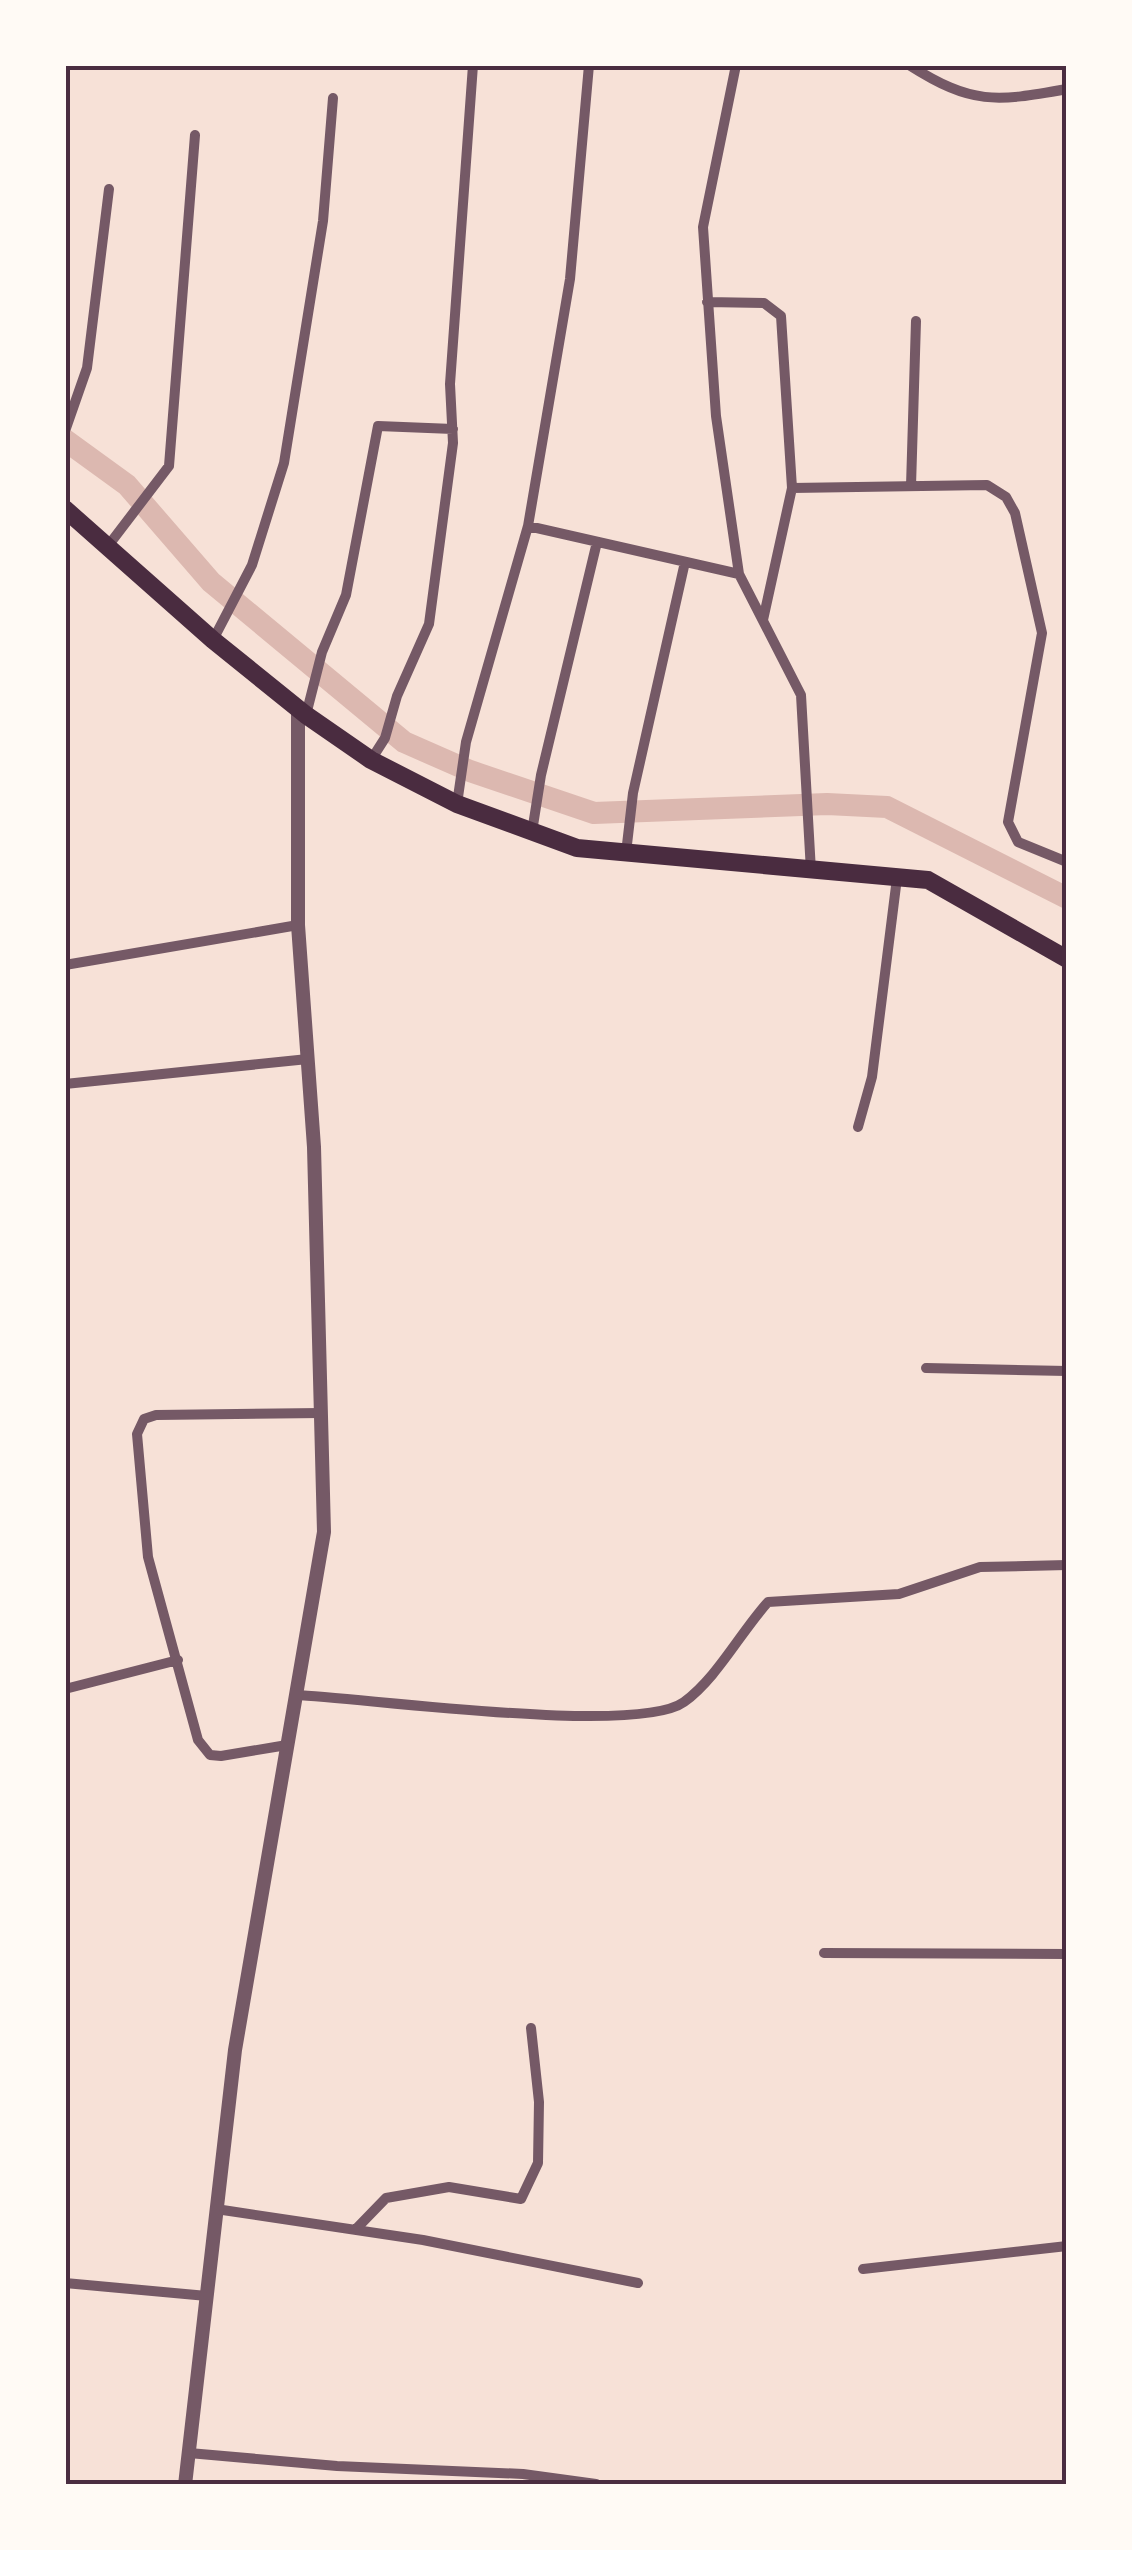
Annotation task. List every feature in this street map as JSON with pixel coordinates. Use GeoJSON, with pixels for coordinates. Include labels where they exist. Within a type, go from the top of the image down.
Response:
{"type":"FeatureCollection","features":[{"type":"Feature","properties":{"kind":"main road"},"geometry":{"type":"LineString","coordinates":[[65,509],[213,640],[302,711],[371,760],[457,804],[577,848],[928,880],[1067,959]]}},
{"type":"Feature","properties":{"kind":"street"},"geometry":{"type":"LineString","coordinates":[[371,760],[385,738],[397,696],[429,624],[453,429],[450,384],[473,65]]}},
{"type":"Feature","properties":{"kind":"street"},"geometry":{"type":"LineString","coordinates":[[457,804],[466,742],[528,526],[570,280],[589,65]]}},
{"type":"Feature","properties":{"kind":"street"},"geometry":{"type":"LineString","coordinates":[[736,65],[703,227],[716,416],[739,574],[801,695],[811,871]]}},
{"type":"Feature","properties":{"kind":"street"},"geometry":{"type":"LineString","coordinates":[[908,65],[948,90],[974,97],[1008,100],[1067,89]]}},
{"type":"Feature","properties":{"kind":"street"},"geometry":{"type":"LineString","coordinates":[[213,640],[252,565],[284,463],[306,338],[333,98]]}},
{"type":"Feature","properties":{"kind":"street"},"geometry":{"type":"LineString","coordinates":[[108,546],[156,488],[169,466],[176,430],[196,136]]}},
{"type":"Feature","properties":{"kind":"street"},"geometry":{"type":"LineString","coordinates":[[65,431],[87,368],[108,189]]}},
{"type":"Feature","properties":{"kind":"street"},"geometry":{"type":"LineString","coordinates":[[708,302],[764,303],[781,316],[792,488],[763,620]]}},
{"type":"Feature","properties":{"kind":"street"},"geometry":{"type":"LineString","coordinates":[[911,486],[916,320]]}},
{"type":"Feature","properties":{"kind":"street"},"geometry":{"type":"LineString","coordinates":[[185,2485],[235,2050],[324,1532],[308,1059],[298,925],[302,711],[346,594],[378,426],[453,429]]}},
{"type":"Feature","properties":{"kind":"street"},"geometry":{"type":"LineString","coordinates":[[792,488],[986,485],[1006,497],[1015,513],[1042,633],[1008,822],[1018,842],[1067,862]]}},
{"type":"Feature","properties":{"kind":"street"},"geometry":{"type":"LineString","coordinates":[[528,526],[739,574]]}},
{"type":"Feature","properties":{"kind":"street"},"geometry":{"type":"LineString","coordinates":[[532,832],[534,804],[597,542]]}},
{"type":"Feature","properties":{"kind":"street"},"geometry":{"type":"LineString","coordinates":[[626,853],[633,794],[686,562]]}},
{"type":"Feature","properties":{"kind":"street"},"geometry":{"type":"LineString","coordinates":[[858,1127],[872,1078],[897,878]]}},
{"type":"Feature","properties":{"kind":"street"},"geometry":{"type":"LineString","coordinates":[[65,965],[298,925]]}},
{"type":"Feature","properties":{"kind":"street"},"geometry":{"type":"LineString","coordinates":[[65,1084],[308,1059]]}},
{"type":"Feature","properties":{"kind":"street"},"geometry":{"type":"LineString","coordinates":[[926,1368],[1067,1371]]}},
{"type":"Feature","properties":{"kind":"street"},"geometry":{"type":"LineString","coordinates":[[287,1745],[210,1755],[198,1740],[148,1557],[137,1434],[144,1419],[321,1413]]}},
{"type":"Feature","properties":{"kind":"street"},"geometry":{"type":"LineString","coordinates":[[296,1695],[607,1718],[665,1711],[695,1692],[768,1602],[898,1594],[980,1567],[1067,1565]]}},
{"type":"Feature","properties":{"kind":"street"},"geometry":{"type":"LineString","coordinates":[[65,1689],[178,1660]]}},
{"type":"Feature","properties":{"kind":"street"},"geometry":{"type":"LineString","coordinates":[[824,1953],[1067,1954]]}},
{"type":"Feature","properties":{"kind":"street"},"geometry":{"type":"LineString","coordinates":[[355,2230],[386,2198],[449,2187],[521,2199],[538,2163],[539,2102],[530,2028]]}},
{"type":"Feature","properties":{"kind":"street"},"geometry":{"type":"LineString","coordinates":[[216,2209],[355,2230],[638,2283]]}},
{"type":"Feature","properties":{"kind":"street"},"geometry":{"type":"LineString","coordinates":[[863,2269],[1067,2246]]}},
{"type":"Feature","properties":{"kind":"street"},"geometry":{"type":"LineString","coordinates":[[65,2284],[206,2296]]}},
{"type":"Feature","properties":{"kind":"street"},"geometry":{"type":"LineString","coordinates":[[188,2452],[337,2466],[523,2474],[596,2484]]}},
{"type":"Feature","properties":{"kind":"waterway"},"geometry":{"type":"LineString","coordinates":[[65,440],[127,485],[211,582],[404,742],[470,771],[594,813],[827,804],[887,807],[1067,898]]}}]}
